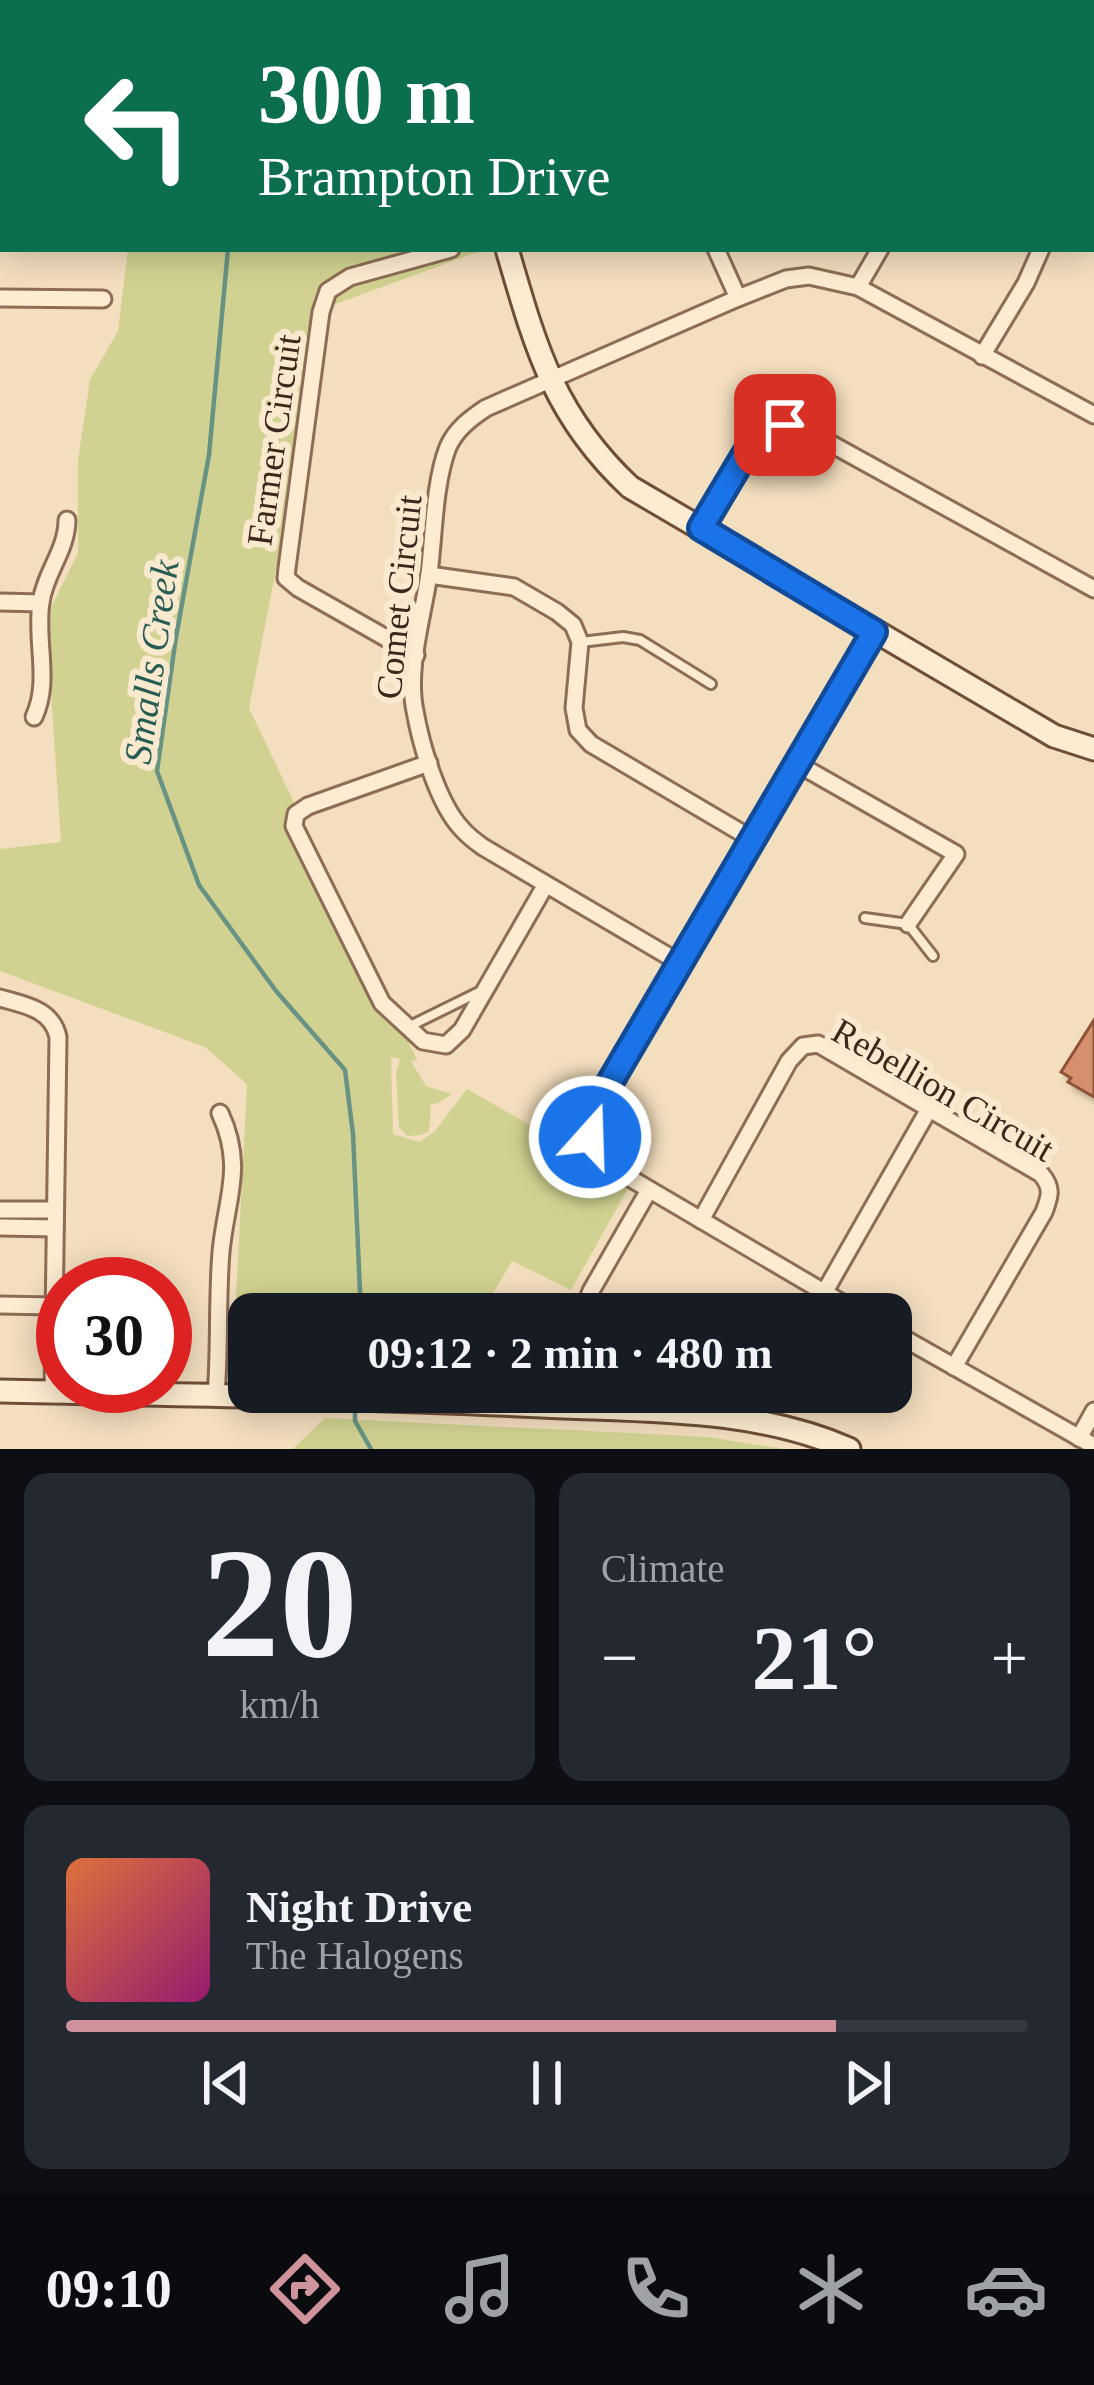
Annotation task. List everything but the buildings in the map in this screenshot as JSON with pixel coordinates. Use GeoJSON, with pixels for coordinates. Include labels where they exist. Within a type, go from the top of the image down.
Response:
{"type":"FeatureCollection","features":[{"type":"Feature","properties":{"kind":"main road"},"geometry":{"type":"LineString","coordinates":[[508,252],[534,344],[550,381],[610,468],[630,487],[1054,736],[1094,749]]}},
{"type":"Feature","properties":{"kind":"main road"},"geometry":{"type":"LineString","coordinates":[[0,1391],[36,1392]]}},
{"type":"Feature","properties":{"kind":"main road"},"geometry":{"type":"LineString","coordinates":[[192,1395],[713,1415],[786,1427],[850,1449]]}},
{"type":"Feature","properties":{"kind":"street","name":"Farmer Circuit"},"geometry":{"type":"LineString","coordinates":[[416,655],[286,578],[321,312],[328,290],[350,277],[440,252]]}},
{"type":"Feature","properties":{"kind":"street"},"geometry":{"type":"LineString","coordinates":[[717,252],[738,298]]}},
{"type":"Feature","properties":{"kind":"street"},"geometry":{"type":"LineString","coordinates":[[878,252],[858,286],[1094,415]]}},
{"type":"Feature","properties":{"kind":"street"},"geometry":{"type":"LineString","coordinates":[[982,356],[1040,252]]}},
{"type":"Feature","properties":{"kind":"street","name":"Comet Circuit"},"geometry":{"type":"LineString","coordinates":[[680,963],[483,848],[459,827],[444,801],[413,706],[436,500],[448,446],[464,423],[486,408],[738,298],[809,276],[858,286]]}},
{"type":"Feature","properties":{"kind":"street"},"geometry":{"type":"LineString","coordinates":[[0,298],[103,298]]}},
{"type":"Feature","properties":{"kind":"street"},"geometry":{"type":"LineString","coordinates":[[701,528],[753,441],[770,428],[785,425],[806,430],[1094,589]]}},
{"type":"Feature","properties":{"kind":"street"},"geometry":{"type":"LineString","coordinates":[[34,717],[41,700],[40,603],[67,520]]}},
{"type":"Feature","properties":{"kind":"street"},"geometry":{"type":"LineString","coordinates":[[429,575],[514,587],[573,625],[580,642],[574,708],[578,730],[591,744],[752,839]]}},
{"type":"Feature","properties":{"kind":"street"},"geometry":{"type":"LineString","coordinates":[[0,602],[40,603]]}},
{"type":"Feature","properties":{"kind":"street"},"geometry":{"type":"LineString","coordinates":[[874,632],[602,1096],[590,1124],[594,1148],[602,1159],[824,1293],[929,1109]]}},
{"type":"Feature","properties":{"kind":"street"},"geometry":{"type":"LineString","coordinates":[[429,763],[308,806],[296,814],[293,826],[382,1003],[423,1041],[446,1045],[462,1030],[545,886]]}},
{"type":"Feature","properties":{"kind":"street"},"geometry":{"type":"LineString","coordinates":[[796,763],[956,854],[908,924]]}},
{"type":"Feature","properties":{"kind":"street"},"geometry":{"type":"LineString","coordinates":[[0,998],[43,1012],[57,1028],[54,1257]]}},
{"type":"Feature","properties":{"kind":"street","name":"Rebellion Circuit"},"geometry":{"type":"LineString","coordinates":[[701,1220],[789,1061],[803,1046],[818,1044],[1040,1174],[1049,1184],[1044,1212],[954,1367]]}},
{"type":"Feature","properties":{"kind":"street"},"geometry":{"type":"LineString","coordinates":[[217,1396],[221,1251],[233,1164],[232,1142],[220,1113]]}},
{"type":"Feature","properties":{"kind":"street"},"geometry":{"type":"LineString","coordinates":[[590,1293],[649,1190]]}},
{"type":"Feature","properties":{"kind":"street"},"geometry":{"type":"LineString","coordinates":[[0,1210],[55,1210]]}},
{"type":"Feature","properties":{"kind":"street"},"geometry":{"type":"LineString","coordinates":[[0,1227],[55,1228]]}},
{"type":"Feature","properties":{"kind":"street"},"geometry":{"type":"LineString","coordinates":[[0,1305],[36,1306]]}},
{"type":"Feature","properties":{"kind":"street"},"geometry":{"type":"LineString","coordinates":[[912,1343],[1086,1442],[1094,1411]]}},
{"type":"Feature","properties":{"kind":"lane"},"geometry":{"type":"LineString","coordinates":[[580,642],[640,640],[710,684]]}},
{"type":"Feature","properties":{"kind":"lane"},"geometry":{"type":"LineString","coordinates":[[866,918],[908,924],[932,956]]}},
{"type":"Feature","properties":{"kind":"lane"},"geometry":{"type":"LineString","coordinates":[[406,1028],[485,989]]}},
{"type":"Feature","properties":{"kind":"green space"},"geometry":{"type":"Polygon","coordinates":[[[128,252],[478,252],[327,307],[249,708],[417,1060],[411,1061],[426,1086],[452,1094],[431,1104],[429,1131],[407,1136],[399,1127],[396,1073],[400,1059],[391,1057],[393,1134],[419,1142],[435,1131],[467,1089],[631,1183],[571,1290],[512,1261],[493,1293],[236,1293],[247,1084],[205,1047],[0,971],[0,849],[61,842],[46,618],[78,553],[78,460],[90,380],[118,331],[128,252]]]}},
{"type":"Feature","properties":{"kind":"green space"},"geometry":{"type":"Polygon","coordinates":[[[325,1418],[709,1437],[783,1449],[293,1449],[325,1418]]]}},
{"type":"Feature","properties":{"kind":"waterway","name":"Smalls Creek"},"geometry":{"type":"LineString","coordinates":[[228,252],[209,455],[157,771],[199,885],[276,991],[345,1070],[353,1134],[360,1293]]}},
{"type":"Feature","properties":{"kind":"waterway","name":"Smalls Creek"},"geometry":{"type":"LineString","coordinates":[[355,1413],[371,1449]]}},
{"type":"Feature","properties":{"kind":"route"},"geometry":{"type":"LineString","coordinates":[[590,1137],[590,1124],[602,1096],[874,632],[701,528],[753,441],[770,428],[785,425]]}}]}
